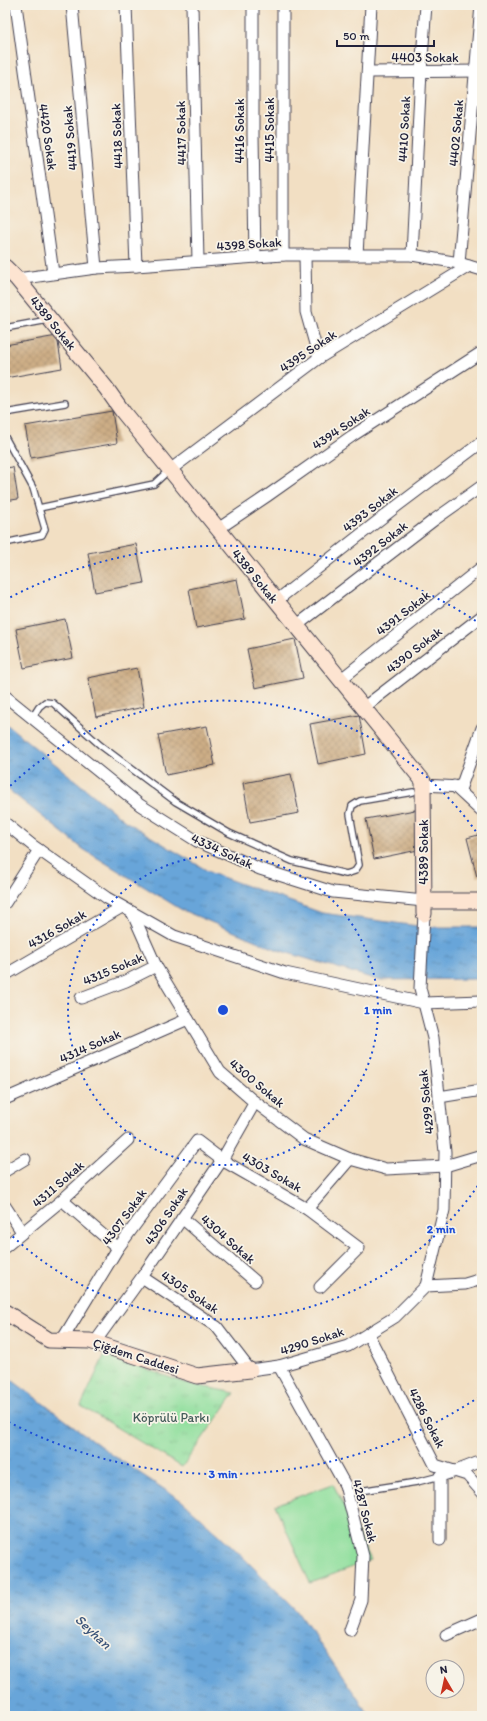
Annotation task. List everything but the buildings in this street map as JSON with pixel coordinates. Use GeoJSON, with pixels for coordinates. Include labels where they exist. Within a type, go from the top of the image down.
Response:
{"type":"FeatureCollection","features":[{"type":"Feature","properties":{"kind":"main road","name":"4389 Sokak"},"geometry":{"type":"LineString","coordinates":[[5,267],[17,279],[50,319],[106,388],[123,412],[423,781],[418,789],[424,907]]}},
{"type":"Feature","properties":{"kind":"main road","name":"4334 Sokak"},"geometry":{"type":"LineString","coordinates":[[424,907],[482,901]]}},
{"type":"Feature","properties":{"kind":"main road","name":"Çiğdem Caddesi"},"geometry":{"type":"LineString","coordinates":[[5,1312],[49,1340],[90,1340],[197,1376],[250,1370]]}},
{"type":"Feature","properties":{"kind":"street","name":"4420 Sokak"},"geometry":{"type":"LineString","coordinates":[[16,5],[53,273]]}},
{"type":"Feature","properties":{"kind":"street","name":"4419 Sokak"},"geometry":{"type":"LineString","coordinates":[[72,5],[96,268]]}},
{"type":"Feature","properties":{"kind":"street","name":"4418 Sokak"},"geometry":{"type":"LineString","coordinates":[[126,5],[136,266]]}},
{"type":"Feature","properties":{"kind":"street","name":"4417 Sokak"},"geometry":{"type":"LineString","coordinates":[[192,5],[198,261]]}},
{"type":"Feature","properties":{"kind":"street","name":"4416 Sokak"},"geometry":{"type":"LineString","coordinates":[[253,5],[255,257]]}},
{"type":"Feature","properties":{"kind":"street","name":"4415 Sokak"},"geometry":{"type":"LineString","coordinates":[[283,5],[283,255]]}},
{"type":"Feature","properties":{"kind":"street"},"geometry":{"type":"LineString","coordinates":[[357,255],[371,5]]}},
{"type":"Feature","properties":{"kind":"street","name":"4410 Sokak"},"geometry":{"type":"LineString","coordinates":[[412,255],[420,71],[426,5]]}},
{"type":"Feature","properties":{"kind":"street","name":"4402 Sokak"},"geometry":{"type":"LineString","coordinates":[[464,264],[478,71],[481,5]]}},
{"type":"Feature","properties":{"kind":"street","name":"4403 Sokak"},"geometry":{"type":"LineString","coordinates":[[368,72],[478,71]]}},
{"type":"Feature","properties":{"kind":"street","name":"4398 Sokak"},"geometry":{"type":"LineString","coordinates":[[17,279],[96,268],[283,255],[412,255],[464,264],[482,270]]}},
{"type":"Feature","properties":{"kind":"street"},"geometry":{"type":"LineString","coordinates":[[305,255],[306,312],[319,358]]}},
{"type":"Feature","properties":{"kind":"street","name":"4395 Sokak"},"geometry":{"type":"LineString","coordinates":[[170,470],[319,358],[464,264]]}},
{"type":"Feature","properties":{"kind":"street","name":"4394 Sokak"},"geometry":{"type":"LineString","coordinates":[[218,529],[352,436],[482,352]]}},
{"type":"Feature","properties":{"kind":"street","name":"4393 Sokak"},"geometry":{"type":"LineString","coordinates":[[276,601],[397,506],[482,442]]}},
{"type":"Feature","properties":{"kind":"street","name":"4392 Sokak"},"geometry":{"type":"LineString","coordinates":[[296,626],[434,520],[482,486]]}},
{"type":"Feature","properties":{"kind":"street","name":"4391 Sokak"},"geometry":{"type":"LineString","coordinates":[[340,680],[482,566]]}},
{"type":"Feature","properties":{"kind":"street","name":"4390 Sokak"},"geometry":{"type":"LineString","coordinates":[[363,708],[482,616]]}},
{"type":"Feature","properties":{"kind":"street","name":"4334 Sokak"},"geometry":{"type":"LineString","coordinates":[[5,696],[140,805],[197,841],[260,869],[333,892],[424,907]]}},
{"type":"Feature","properties":{"kind":"street"},"geometry":{"type":"LineString","coordinates":[[418,789],[454,786],[461,787],[482,728]]}},
{"type":"Feature","properties":{"kind":"street"},"geometry":{"type":"LineString","coordinates":[[454,786],[482,812]]}},
{"type":"Feature","properties":{"kind":"street"},"geometry":{"type":"LineString","coordinates":[[5,823],[39,850],[107,898],[174,936],[285,973],[424,1003],[482,1001]]}},
{"type":"Feature","properties":{"kind":"street"},"geometry":{"type":"LineString","coordinates":[[6,899],[39,850]]}},
{"type":"Feature","properties":{"kind":"street","name":"4299 Sokak"},"geometry":{"type":"LineString","coordinates":[[424,907],[420,988],[433,1038],[445,1152],[444,1210],[426,1286]]}},
{"type":"Feature","properties":{"kind":"street","name":"4300 Sokak"},"geometry":{"type":"LineString","coordinates":[[127,909],[156,966],[220,1072],[255,1102],[304,1139],[350,1159],[386,1170],[445,1166],[482,1155]]}},
{"type":"Feature","properties":{"kind":"street","name":"4316 Sokak"},"geometry":{"type":"LineString","coordinates":[[5,975],[127,909]]}},
{"type":"Feature","properties":{"kind":"street","name":"4315 Sokak"},"geometry":{"type":"LineString","coordinates":[[81,998],[156,966]]}},
{"type":"Feature","properties":{"kind":"street","name":"4314 Sokak"},"geometry":{"type":"LineString","coordinates":[[5,1099],[188,1019]]}},
{"type":"Feature","properties":{"kind":"street"},"geometry":{"type":"LineString","coordinates":[[439,1097],[482,1090]]}},
{"type":"Feature","properties":{"kind":"street","name":"4306 Sokak"},"geometry":{"type":"LineString","coordinates":[[95,1342],[142,1277],[222,1160],[255,1102]]}},
{"type":"Feature","properties":{"kind":"street","name":"4311 Sokak"},"geometry":{"type":"LineString","coordinates":[[5,1247],[62,1200],[128,1140]]}},
{"type":"Feature","properties":{"kind":"street","name":"4307 Sokak"},"geometry":{"type":"LineString","coordinates":[[62,1340],[118,1248],[197,1141],[222,1160]]}},
{"type":"Feature","properties":{"kind":"street"},"geometry":{"type":"LineString","coordinates":[[5,1171],[25,1159]]}},
{"type":"Feature","properties":{"kind":"street"},"geometry":{"type":"LineString","coordinates":[[307,1209],[350,1159]]}},
{"type":"Feature","properties":{"kind":"street","name":"4303 Sokak"},"geometry":{"type":"LineString","coordinates":[[222,1160],[307,1209],[359,1248],[320,1287]]}},
{"type":"Feature","properties":{"kind":"street"},"geometry":{"type":"LineString","coordinates":[[62,1200],[118,1248]]}},
{"type":"Feature","properties":{"kind":"street"},"geometry":{"type":"LineString","coordinates":[[5,1206],[22,1232]]}},
{"type":"Feature","properties":{"kind":"street","name":"4304 Sokak"},"geometry":{"type":"LineString","coordinates":[[182,1218],[255,1281]]}},
{"type":"Feature","properties":{"kind":"street","name":"4305 Sokak"},"geometry":{"type":"LineString","coordinates":[[142,1277],[216,1326],[250,1370]]}},
{"type":"Feature","properties":{"kind":"street"},"geometry":{"type":"LineString","coordinates":[[426,1286],[465,1284],[482,1279]]}},
{"type":"Feature","properties":{"kind":"street","name":"4290 Sokak"},"geometry":{"type":"LineString","coordinates":[[250,1370],[278,1366],[348,1346],[395,1317],[426,1286]]}},
{"type":"Feature","properties":{"kind":"street","name":"4286 Sokak"},"geometry":{"type":"LineString","coordinates":[[368,1334],[434,1464],[467,1475],[482,1492]]}},
{"type":"Feature","properties":{"kind":"street","name":"4287 Sokak"},"geometry":{"type":"LineString","coordinates":[[278,1366],[345,1485],[363,1556],[361,1600],[350,1630]]}},
{"type":"Feature","properties":{"kind":"street"},"geometry":{"type":"LineString","coordinates":[[440,1540],[440,1476],[482,1461]]}},
{"type":"Feature","properties":{"kind":"street"},"geometry":{"type":"LineString","coordinates":[[446,1635],[482,1619]]}},
{"type":"Feature","properties":{"kind":"lane"},"geometry":{"type":"LineString","coordinates":[[5,328],[50,319]]}},
{"type":"Feature","properties":{"kind":"lane"},"geometry":{"type":"LineString","coordinates":[[5,414],[65,403]]}},
{"type":"Feature","properties":{"kind":"lane"},"geometry":{"type":"LineString","coordinates":[[5,437],[33,488],[45,529],[42,536],[5,543]]}},
{"type":"Feature","properties":{"kind":"lane"},"geometry":{"type":"LineString","coordinates":[[40,508],[154,484],[170,470]]}},
{"type":"Feature","properties":{"kind":"lane"},"geometry":{"type":"LineString","coordinates":[[32,718],[39,707],[45,702],[53,703],[100,746],[189,810],[229,833],[292,861],[346,874],[355,871],[359,865],[350,814],[352,806],[360,801],[418,789]]}},
{"type":"Feature","properties":{"kind":"lane"},"geometry":{"type":"LineString","coordinates":[[347,1493],[417,1482],[440,1476]]}},
{"type":"Feature","properties":{"kind":"green space","name":"Köprülü Parkı"},"geometry":{"type":"Polygon","coordinates":[[[105,1354],[185,1383],[235,1393],[182,1467],[81,1406],[105,1354]]]}},
{"type":"Feature","properties":{"kind":"green space"},"geometry":{"type":"Polygon","coordinates":[[[333,1484],[371,1560],[310,1583],[275,1505],[333,1484]]]}},
{"type":"Feature","properties":{"kind":"water"},"geometry":{"type":"Polygon","coordinates":[[[5,723],[125,821],[211,873],[322,913],[425,927],[482,927],[482,979],[378,980],[278,950],[182,910],[83,849],[5,787],[5,723]]]}},
{"type":"Feature","properties":{"kind":"water","name":"Seyhan"},"geometry":{"type":"Polygon","coordinates":[[[5,1375],[111,1454],[182,1501],[235,1549],[296,1610],[370,1716],[5,1716],[5,1375]]]}}]}
